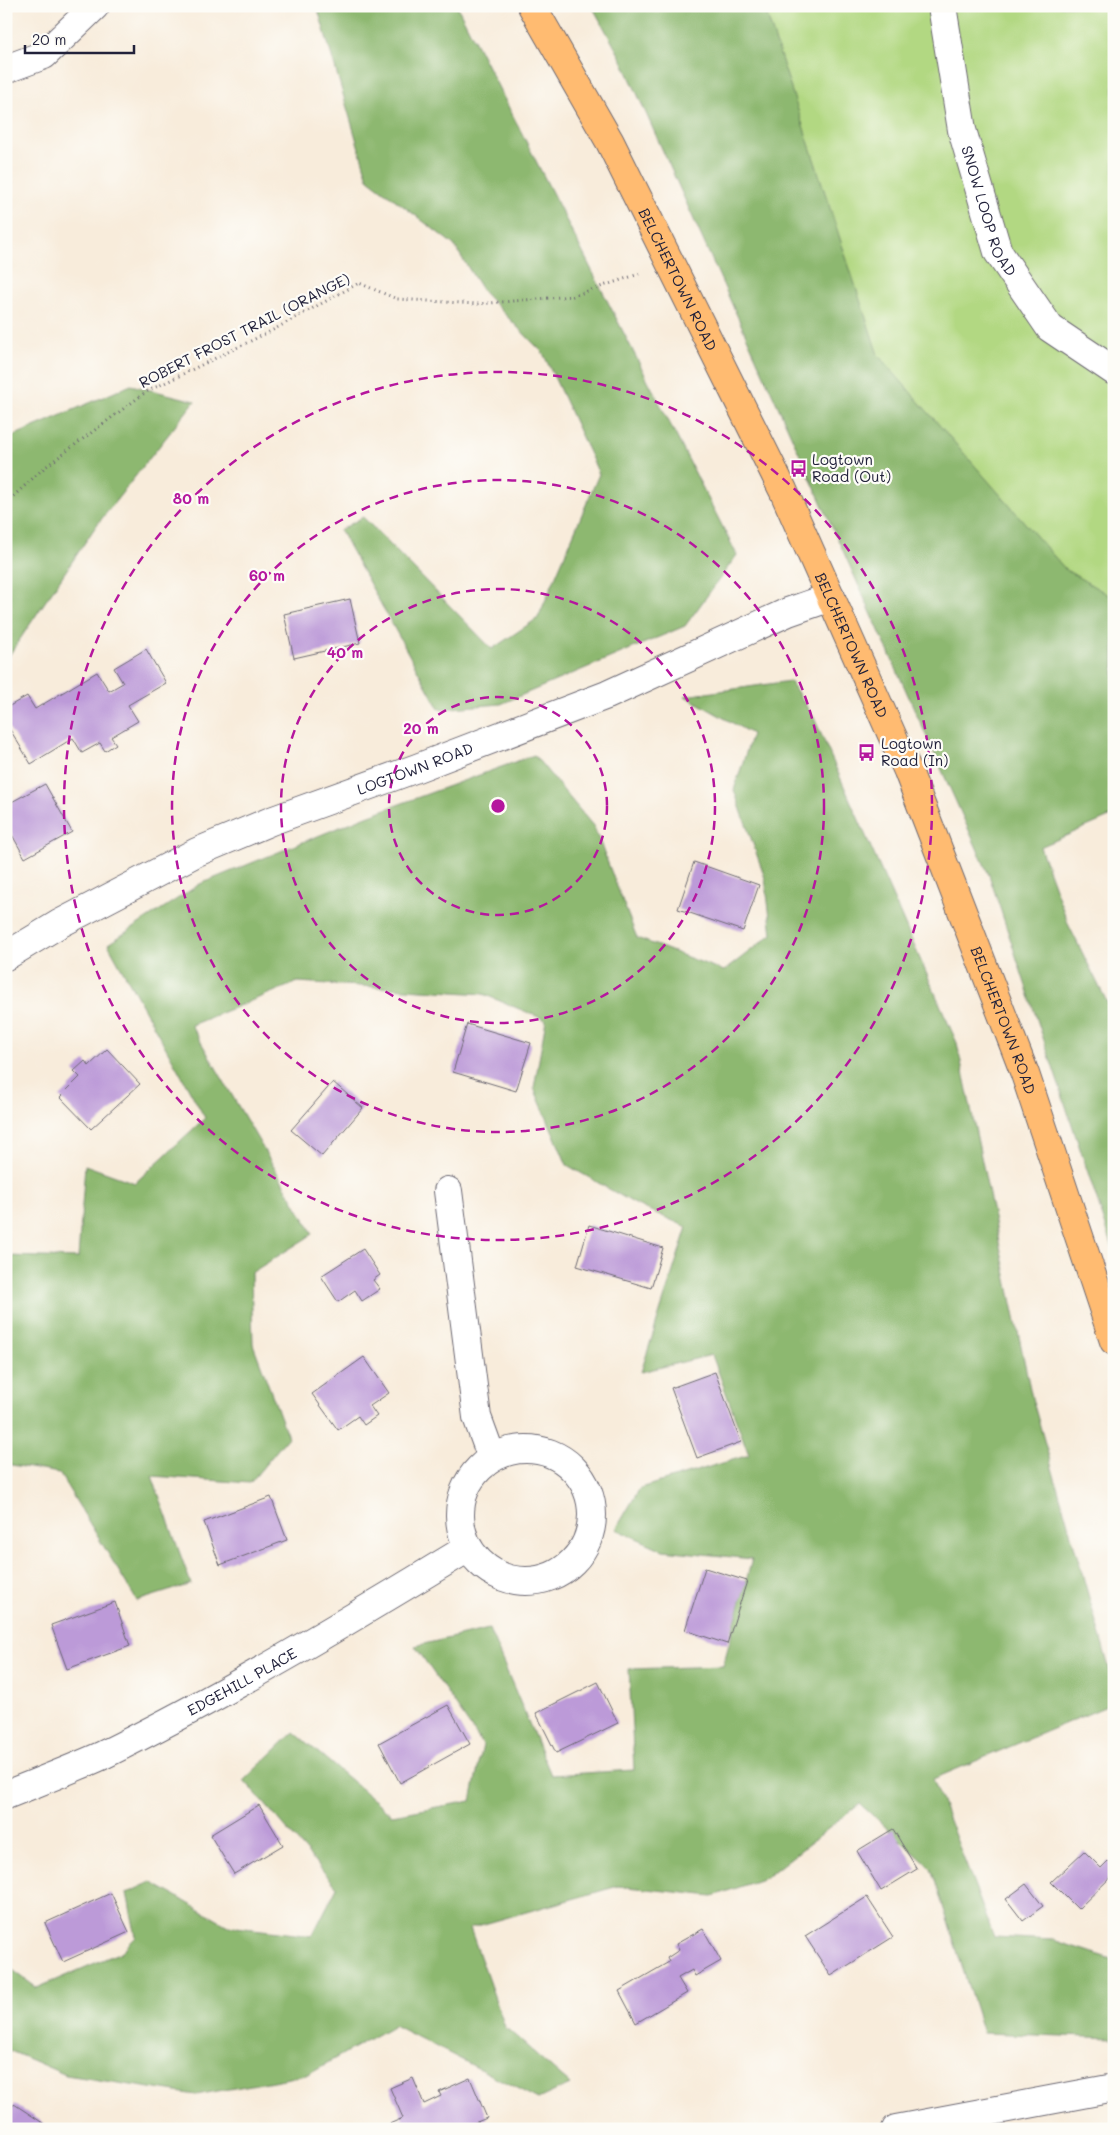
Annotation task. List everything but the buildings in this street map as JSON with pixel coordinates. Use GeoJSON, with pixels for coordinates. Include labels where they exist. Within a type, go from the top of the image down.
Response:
{"type":"FeatureCollection","features":[{"type":"Feature","properties":{"kind":"highway","name":"BELCHERTOWN ROAD"},"geometry":{"type":"LineString","coordinates":[[532,6],[610,142],[783,490],[908,771],[1025,1074],[1114,1341]]}},
{"type":"Feature","properties":{"kind":"street"},"geometry":{"type":"LineString","coordinates":[[6,69],[44,55],[95,6]]}},
{"type":"Feature","properties":{"kind":"street","name":"SNOW LOOP ROAD"},"geometry":{"type":"LineString","coordinates":[[942,6],[962,130],[998,252],[1050,328],[1114,371]]}},
{"type":"Feature","properties":{"kind":"street","name":"LOGTOWN ROAD"},"geometry":{"type":"LineString","coordinates":[[6,956],[59,924],[197,852],[271,821],[417,768],[606,695],[788,612],[831,597]]}},
{"type":"Feature","properties":{"kind":"street"},"geometry":{"type":"LineString","coordinates":[[448,1191],[477,1417],[492,1458]]}},
{"type":"Feature","properties":{"kind":"street"},"geometry":{"type":"LineString","coordinates":[[528,1448],[555,1456],[571,1466],[583,1482],[590,1499],[592,1518],[589,1537],[580,1554],[567,1567],[551,1577],[532,1581],[513,1580],[495,1574],[480,1563],[468,1548],[460,1522],[463,1494],[471,1477],[492,1458],[509,1451],[528,1448]]}},
{"type":"Feature","properties":{"kind":"street","name":"EDGEHILL PLACE"},"geometry":{"type":"LineString","coordinates":[[6,1796],[99,1757],[158,1727],[319,1638],[468,1548]]}},
{"type":"Feature","properties":{"kind":"street"},"geometry":{"type":"LineString","coordinates":[[896,2129],[1114,2088]]}},
{"type":"Feature","properties":{"kind":"path","name":"ROBERT FROST TRAIL (ORANGE)"},"geometry":{"type":"LineString","coordinates":[[6,503],[44,468],[146,392],[273,330],[359,282],[396,299],[477,304],[573,296],[671,264]]}},
{"type":"Feature","properties":{"kind":"green space"},"geometry":{"type":"Polygon","coordinates":[[[317,6],[457,6],[737,555],[685,626],[501,704],[439,709],[340,530],[363,517],[492,649],[538,618],[599,474],[543,353],[484,293],[454,245],[368,179],[317,6]]]}},
{"type":"Feature","properties":{"kind":"green space"},"geometry":{"type":"Polygon","coordinates":[[[592,6],[666,6],[667,9],[692,6],[764,6],[878,355],[1066,570],[1114,598],[1114,815],[1040,847],[1069,926],[1114,1016],[1114,1251],[989,875],[622,60],[592,6]]]}},
{"type":"Feature","properties":{"kind":"green space"},"geometry":{"type":"Polygon","coordinates":[[[715,6],[1114,6],[1114,797],[1059,833],[715,6]]]}},
{"type":"Feature","properties":{"kind":"green space"},"geometry":{"type":"Polygon","coordinates":[[[131,385],[195,401],[96,526],[6,660],[6,439],[131,385]]]}},
{"type":"Feature","properties":{"kind":"green space"},"geometry":{"type":"Polygon","coordinates":[[[790,681],[814,718],[957,1043],[1032,1398],[1114,1685],[1114,1703],[933,1779],[994,1937],[1053,1940],[1114,1960],[1114,2038],[983,2033],[931,1868],[860,1804],[765,1878],[713,1896],[618,1886],[470,1928],[505,2027],[570,2084],[538,2099],[394,2025],[306,2075],[196,2095],[66,2075],[6,2049],[6,1965],[37,1988],[121,1952],[136,1937],[127,1893],[151,1882],[228,1926],[312,1936],[337,1887],[244,1780],[294,1732],[392,1815],[471,1801],[483,1745],[415,1646],[489,1629],[551,1775],[634,1770],[629,1669],[723,1666],[752,1559],[663,1550],[616,1529],[640,1488],[749,1455],[712,1355],[641,1372],[687,1227],[637,1205],[567,1165],[534,1088],[546,1020],[483,994],[298,982],[191,1025],[313,1234],[251,1273],[253,1344],[288,1437],[250,1483],[152,1476],[191,1584],[137,1601],[59,1473],[6,1464],[6,1256],[78,1258],[85,1165],[135,1183],[205,1118],[108,944],[200,884],[367,816],[534,755],[594,827],[637,938],[724,971],[772,934],[765,878],[734,790],[752,734],[685,696],[790,681]]]}},
{"type":"Feature","properties":{"kind":"place","name":"Logtown Road (Out)"},"geometry":{"type":"Point","coordinates":[798,468]}},
{"type":"Feature","properties":{"kind":"place","name":"Logtown Road (In)"},"geometry":{"type":"Point","coordinates":[867,752]}}]}
